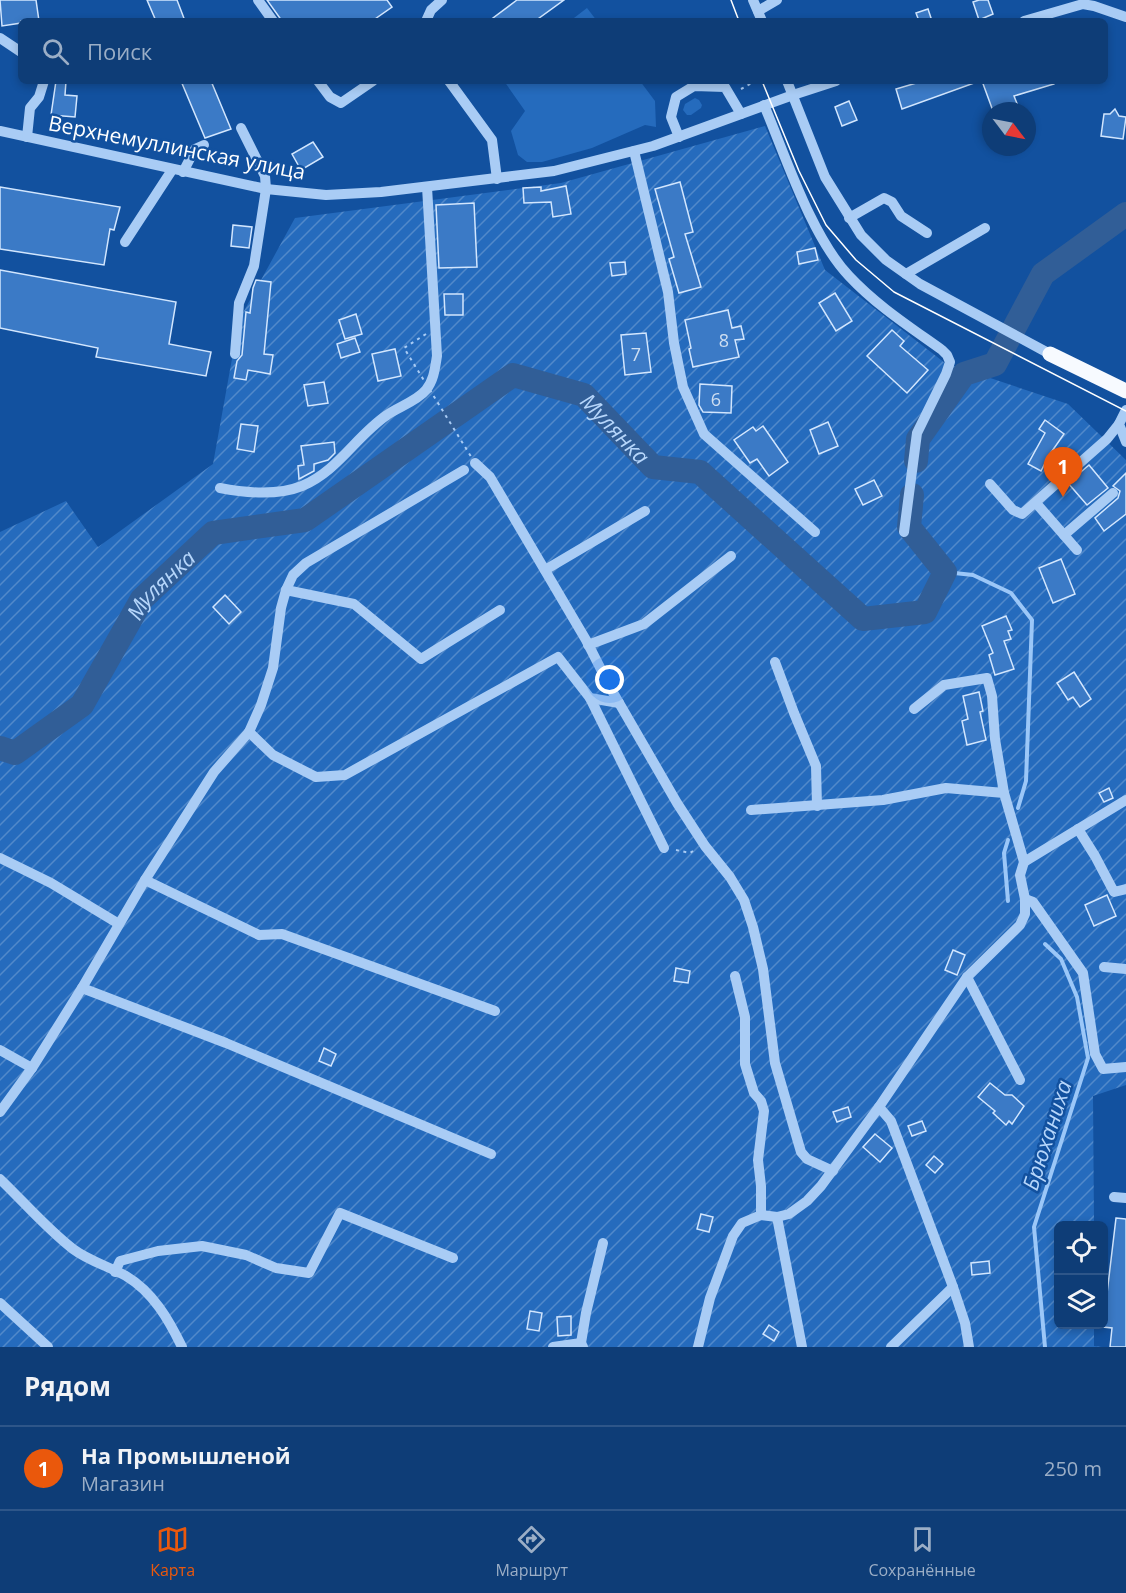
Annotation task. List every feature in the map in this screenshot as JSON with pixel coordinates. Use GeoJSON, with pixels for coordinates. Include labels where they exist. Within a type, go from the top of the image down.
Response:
{"type":"FeatureCollection","features":[{"type":"Feature","properties":{"kind":"main road"},"geometry":{"type":"LineString","coordinates":[[1050,354],[1126,391]]}},
{"type":"Feature","properties":{"kind":"street"},"geometry":{"type":"LineString","coordinates":[[258,0],[271,18]]}},
{"type":"Feature","properties":{"kind":"street"},"geometry":{"type":"LineString","coordinates":[[427,18],[431,10],[442,0]]}},
{"type":"Feature","properties":{"kind":"street"},"geometry":{"type":"LineString","coordinates":[[753,0],[760,16],[777,0]]}},
{"type":"Feature","properties":{"kind":"street"},"geometry":{"type":"LineString","coordinates":[[1032,18],[1074,3],[1094,6],[1126,17]]}},
{"type":"Feature","properties":{"kind":"street"},"geometry":{"type":"LineString","coordinates":[[0,38],[18,50]]}},
{"type":"Feature","properties":{"kind":"street"},"geometry":{"type":"LineString","coordinates":[[27,137],[30,108],[39,97],[43,84]]}},
{"type":"Feature","properties":{"kind":"street"},"geometry":{"type":"LineString","coordinates":[[320,84],[330,97],[341,103],[369,84]]}},
{"type":"Feature","properties":{"kind":"street"},"geometry":{"type":"LineString","coordinates":[[451,84],[492,140],[497,179]]}},
{"type":"Feature","properties":{"kind":"street"},"geometry":{"type":"LineString","coordinates":[[788,84],[825,177],[861,235],[886,260],[906,274],[957,305],[1050,354]]}},
{"type":"Feature","properties":{"kind":"street","name":"Верхнемуллинская улица"},"geometry":{"type":"LineString","coordinates":[[0,131],[266,189],[326,195],[427,187],[554,171],[679,137],[827,84]]}},
{"type":"Feature","properties":{"kind":"street"},"geometry":{"type":"LineString","coordinates":[[679,137],[671,117],[676,97],[694,86],[725,87],[741,114]]}},
{"type":"Feature","properties":{"kind":"street"},"geometry":{"type":"LineString","coordinates":[[764,105],[824,243],[847,275],[872,299],[942,350],[950,362],[917,433],[904,532]]}},
{"type":"Feature","properties":{"kind":"street"},"geometry":{"type":"LineString","coordinates":[[235,354],[239,303],[254,266],[266,189],[265,176],[241,128]]}},
{"type":"Feature","properties":{"kind":"street"},"geometry":{"type":"LineString","coordinates":[[125,242],[177,171],[195,149],[204,145]]}},
{"type":"Feature","properties":{"kind":"street"},"geometry":{"type":"LineString","coordinates":[[634,151],[668,292],[674,343],[683,387],[704,434],[815,532]]}},
{"type":"Feature","properties":{"kind":"street"},"geometry":{"type":"LineString","coordinates":[[220,488],[248,493],[300,487],[318,478],[338,463],[385,416],[425,392],[434,375],[437,356],[427,187]]}},
{"type":"Feature","properties":{"kind":"street"},"geometry":{"type":"LineString","coordinates":[[849,218],[879,200],[888,199],[901,216],[927,232]]}},
{"type":"Feature","properties":{"kind":"street"},"geometry":{"type":"LineString","coordinates":[[906,274],[986,228]]}},
{"type":"Feature","properties":{"kind":"street"},"geometry":{"type":"LineString","coordinates":[[990,484],[1017,513],[1022,514],[1107,439],[1119,424],[1126,410]]}},
{"type":"Feature","properties":{"kind":"street"},"geometry":{"type":"LineString","coordinates":[[1119,424],[1126,442]]}},
{"type":"Feature","properties":{"kind":"street"},"geometry":{"type":"LineString","coordinates":[[475,464],[490,477],[677,803],[744,900],[763,969],[775,1063],[801,1152],[807,1159],[833,1171]]}},
{"type":"Feature","properties":{"kind":"street"},"geometry":{"type":"LineString","coordinates":[[0,1112],[32,1068],[145,880],[214,772],[249,732],[273,668],[281,608],[286,590],[294,575],[306,563],[464,470]]}},
{"type":"Feature","properties":{"kind":"street"},"geometry":{"type":"LineString","coordinates":[[1064,535],[1113,493]]}},
{"type":"Feature","properties":{"kind":"street"},"geometry":{"type":"LineString","coordinates":[[1036,503],[1077,550]]}},
{"type":"Feature","properties":{"kind":"street"},"geometry":{"type":"LineString","coordinates":[[545,570],[645,511]]}},
{"type":"Feature","properties":{"kind":"street"},"geometry":{"type":"LineString","coordinates":[[588,645],[644,624],[731,556]]}},
{"type":"Feature","properties":{"kind":"street"},"geometry":{"type":"LineString","coordinates":[[286,590],[354,604],[421,659],[500,610]]}},
{"type":"Feature","properties":{"kind":"street"},"geometry":{"type":"LineString","coordinates":[[249,732],[273,755],[316,777],[345,775],[558,657],[590,698],[664,848]]}},
{"type":"Feature","properties":{"kind":"street"},"geometry":{"type":"LineString","coordinates":[[775,662],[816,766],[817,806]]}},
{"type":"Feature","properties":{"kind":"street"},"geometry":{"type":"LineString","coordinates":[[698,1347],[710,1298],[733,1236],[742,1223],[761,1215],[777,1217],[789,1214],[807,1201],[833,1171],[879,1107],[967,977],[1020,925],[1024,914],[1025,900],[1020,875],[1024,862],[1004,793],[994,740],[992,696],[987,678],[944,685],[914,709]]}},
{"type":"Feature","properties":{"kind":"street"},"geometry":{"type":"LineString","coordinates":[[590,698],[620,703]]}},
{"type":"Feature","properties":{"kind":"street"},"geometry":{"type":"LineString","coordinates":[[751,810],[883,800],[946,788],[1004,793]]}},
{"type":"Feature","properties":{"kind":"street"},"geometry":{"type":"LineString","coordinates":[[1024,862],[1126,800]]}},
{"type":"Feature","properties":{"kind":"street"},"geometry":{"type":"LineString","coordinates":[[1078,829],[1114,892],[1126,889]]}},
{"type":"Feature","properties":{"kind":"street"},"geometry":{"type":"LineString","coordinates":[[0,858],[51,884],[119,924]]}},
{"type":"Feature","properties":{"kind":"street"},"geometry":{"type":"LineString","coordinates":[[145,880],[259,935],[282,934],[495,1011]]}},
{"type":"Feature","properties":{"kind":"street"},"geometry":{"type":"LineString","coordinates":[[1025,900],[1033,902],[1083,973],[1095,1054],[1103,1069],[1126,1067]]}},
{"type":"Feature","properties":{"kind":"street"},"geometry":{"type":"LineString","coordinates":[[1104,968],[1126,969]]}},
{"type":"Feature","properties":{"kind":"street"},"geometry":{"type":"LineString","coordinates":[[735,976],[745,1017],[745,1064],[754,1093],[761,1101],[764,1111],[758,1160],[761,1215]]}},
{"type":"Feature","properties":{"kind":"street"},"geometry":{"type":"LineString","coordinates":[[967,977],[1020,1080]]}},
{"type":"Feature","properties":{"kind":"street"},"geometry":{"type":"LineString","coordinates":[[82,988],[226,1042],[491,1154]]}},
{"type":"Feature","properties":{"kind":"street"},"geometry":{"type":"LineString","coordinates":[[0,1050],[32,1068]]}},
{"type":"Feature","properties":{"kind":"street"},"geometry":{"type":"LineString","coordinates":[[879,1107],[891,1122],[953,1287],[965,1323],[969,1347]]}},
{"type":"Feature","properties":{"kind":"street"},"geometry":{"type":"LineString","coordinates":[[0,1179],[72,1248],[92,1261],[126,1277],[148,1294],[167,1317],[182,1347]]}},
{"type":"Feature","properties":{"kind":"street"},"geometry":{"type":"LineString","coordinates":[[1114,1197],[1126,1198]]}},
{"type":"Feature","properties":{"kind":"street"},"geometry":{"type":"LineString","coordinates":[[115,1272],[120,1261],[158,1251],[202,1246],[246,1255],[276,1268],[309,1273],[340,1213],[453,1258]]}},
{"type":"Feature","properties":{"kind":"street"},"geometry":{"type":"LineString","coordinates":[[777,1217],[802,1347]]}},
{"type":"Feature","properties":{"kind":"street"},"geometry":{"type":"LineString","coordinates":[[553,1347],[582,1345],[603,1243]]}},
{"type":"Feature","properties":{"kind":"street"},"geometry":{"type":"LineString","coordinates":[[891,1347],[953,1287]]}},
{"type":"Feature","properties":{"kind":"street"},"geometry":{"type":"LineString","coordinates":[[0,1303],[48,1347]]}},
{"type":"Feature","properties":{"kind":"path"},"geometry":{"type":"LineString","coordinates":[[730,96],[750,84]]}},
{"type":"Feature","properties":{"kind":"path"},"geometry":{"type":"LineString","coordinates":[[426,334],[404,348],[475,464]]}},
{"type":"Feature","properties":{"kind":"path"},"geometry":{"type":"LineString","coordinates":[[664,848],[690,853],[705,846]]}},
{"type":"Feature","properties":{"kind":"shaded area"},"geometry":{"type":"Polygon","coordinates":[[[587,8],[595,18],[574,18],[587,8]]]}},
{"type":"Feature","properties":{"kind":"shaded area"},"geometry":{"type":"Polygon","coordinates":[[[506,84],[642,84],[655,101],[656,127],[645,125],[592,148],[542,162],[527,162],[518,155],[511,131],[525,111],[506,84]]]}},
{"type":"Feature","properties":{"kind":"shaded area"},"geometry":{"type":"Polygon","coordinates":[[[695,98],[702,105],[701,108],[687,115],[683,110],[685,104],[695,98]]]}},
{"type":"Feature","properties":{"kind":"shaded area"},"geometry":{"type":"Polygon","coordinates":[[[765,126],[825,270],[945,363],[1068,404],[1126,460],[1126,1085],[1093,1096],[1094,1221],[1054,1221],[1054,1329],[1094,1329],[1094,1346],[1102,1347],[0,1347],[0,532],[66,501],[98,547],[213,464],[239,320],[295,218],[561,183],[765,126]]]}},
{"type":"Feature","properties":{"kind":"building"},"geometry":{"type":"Polygon","coordinates":[[[0,0],[36,0],[39,18],[18,18],[18,23],[2,26],[0,0]]]}},
{"type":"Feature","properties":{"kind":"building"},"geometry":{"type":"Polygon","coordinates":[[[147,0],[177,0],[184,18],[155,18],[147,0]]]}},
{"type":"Feature","properties":{"kind":"building"},"geometry":{"type":"Polygon","coordinates":[[[267,0],[387,0],[392,7],[376,18],[280,18],[267,0]]]}},
{"type":"Feature","properties":{"kind":"building"},"geometry":{"type":"Polygon","coordinates":[[[517,0],[564,0],[539,18],[493,18],[517,0]]]}},
{"type":"Feature","properties":{"kind":"building"},"geometry":{"type":"Polygon","coordinates":[[[988,0],[993,14],[978,18],[973,2],[988,0]]]}},
{"type":"Feature","properties":{"kind":"building"},"geometry":{"type":"Polygon","coordinates":[[[928,9],[931,18],[918,18],[916,13],[928,9]]]}},
{"type":"Feature","properties":{"kind":"building"},"geometry":{"type":"Polygon","coordinates":[[[56,84],[66,84],[65,95],[77,96],[75,117],[51,115],[56,84]]]}},
{"type":"Feature","properties":{"kind":"building"},"geometry":{"type":"Polygon","coordinates":[[[182,84],[212,84],[231,129],[205,138],[182,84]]]}},
{"type":"Feature","properties":{"kind":"building"},"geometry":{"type":"Polygon","coordinates":[[[913,84],[971,84],[902,109],[896,89],[913,84]]]}},
{"type":"Feature","properties":{"kind":"building"},"geometry":{"type":"Polygon","coordinates":[[[983,84],[1054,84],[1014,96],[1016,102],[990,102],[983,84]]]}},
{"type":"Feature","properties":{"kind":"building"},"geometry":{"type":"Polygon","coordinates":[[[849,101],[857,120],[842,126],[835,107],[849,101]]]}},
{"type":"Feature","properties":{"kind":"building"},"geometry":{"type":"Polygon","coordinates":[[[1115,109],[1119,116],[1126,117],[1123,139],[1101,136],[1104,114],[1110,114],[1115,109]]]}},
{"type":"Feature","properties":{"kind":"building"},"geometry":{"type":"Polygon","coordinates":[[[313,142],[323,157],[301,170],[292,154],[313,142]]]}},
{"type":"Feature","properties":{"kind":"building"},"geometry":{"type":"Polygon","coordinates":[[[680,182],[693,232],[685,234],[701,287],[679,293],[669,259],[674,257],[655,189],[680,182]]]}},
{"type":"Feature","properties":{"kind":"building"},"geometry":{"type":"Polygon","coordinates":[[[566,186],[571,214],[553,217],[551,202],[524,203],[523,188],[541,187],[541,191],[566,186]]]}},
{"type":"Feature","properties":{"kind":"building"},"geometry":{"type":"Polygon","coordinates":[[[0,187],[120,207],[114,230],[110,229],[104,265],[0,249],[0,187]]]}},
{"type":"Feature","properties":{"kind":"building"},"geometry":{"type":"Polygon","coordinates":[[[474,203],[477,267],[439,268],[436,205],[474,203]]]}},
{"type":"Feature","properties":{"kind":"building"},"geometry":{"type":"Polygon","coordinates":[[[233,225],[252,227],[249,248],[231,246],[233,225]]]}},
{"type":"Feature","properties":{"kind":"building"},"geometry":{"type":"Polygon","coordinates":[[[815,248],[818,260],[799,264],[797,252],[815,248]]]}},
{"type":"Feature","properties":{"kind":"building"},"geometry":{"type":"Polygon","coordinates":[[[625,262],[626,274],[612,276],[610,263],[625,262]]]}},
{"type":"Feature","properties":{"kind":"building"},"geometry":{"type":"Polygon","coordinates":[[[0,270],[176,302],[169,344],[211,352],[206,376],[96,357],[98,348],[0,328],[0,270]]]}},
{"type":"Feature","properties":{"kind":"building"},"geometry":{"type":"Polygon","coordinates":[[[256,280],[271,282],[264,354],[273,355],[270,374],[248,370],[246,380],[234,378],[237,361],[242,355],[246,312],[250,313],[256,280]]]}},
{"type":"Feature","properties":{"kind":"building"},"geometry":{"type":"Polygon","coordinates":[[[835,293],[852,321],[836,331],[819,303],[835,293]]]}},
{"type":"Feature","properties":{"kind":"building"},"geometry":{"type":"Polygon","coordinates":[[[444,294],[463,294],[463,315],[445,315],[444,294]]]}},
{"type":"Feature","properties":{"kind":"building"},"geometry":{"type":"Polygon","coordinates":[[[728,310],[732,328],[741,326],[744,339],[735,340],[739,357],[693,367],[685,320],[728,310]]]}},
{"type":"Feature","properties":{"kind":"building"},"geometry":{"type":"Polygon","coordinates":[[[356,314],[362,334],[345,339],[339,320],[356,314]]]}},
{"type":"Feature","properties":{"kind":"building"},"geometry":{"type":"Polygon","coordinates":[[[892,330],[904,341],[900,346],[928,370],[907,393],[867,356],[892,330]]]}},
{"type":"Feature","properties":{"kind":"building"},"geometry":{"type":"Polygon","coordinates":[[[646,333],[651,372],[625,375],[621,335],[646,333]]]}},
{"type":"Feature","properties":{"kind":"building"},"geometry":{"type":"Polygon","coordinates":[[[355,338],[360,352],[341,358],[337,344],[355,338]]]}},
{"type":"Feature","properties":{"kind":"building"},"geometry":{"type":"Polygon","coordinates":[[[395,349],[401,376],[378,381],[372,354],[395,349]]]}},
{"type":"Feature","properties":{"kind":"building"},"geometry":{"type":"Polygon","coordinates":[[[324,382],[328,403],[308,406],[304,385],[324,382]]]}},
{"type":"Feature","properties":{"kind":"building"},"geometry":{"type":"Polygon","coordinates":[[[700,384],[732,386],[731,413],[703,412],[699,405],[700,384]]]}},
{"type":"Feature","properties":{"kind":"building"},"geometry":{"type":"Polygon","coordinates":[[[1045,420],[1064,434],[1041,471],[1028,464],[1045,433],[1039,429],[1045,420]]]}},
{"type":"Feature","properties":{"kind":"building"},"geometry":{"type":"Polygon","coordinates":[[[828,422],[838,446],[819,454],[810,430],[828,422]]]}},
{"type":"Feature","properties":{"kind":"building"},"geometry":{"type":"Polygon","coordinates":[[[241,424],[258,426],[254,452],[237,449],[241,424]]]}},
{"type":"Feature","properties":{"kind":"building"},"geometry":{"type":"Polygon","coordinates":[[[763,426],[788,462],[769,476],[757,459],[750,463],[734,440],[753,427],[756,431],[763,426]]]}},
{"type":"Feature","properties":{"kind":"building"},"geometry":{"type":"Polygon","coordinates":[[[334,442],[335,453],[328,460],[314,464],[314,471],[299,479],[298,466],[304,465],[301,446],[334,442]]]}},
{"type":"Feature","properties":{"kind":"building"},"geometry":{"type":"Polygon","coordinates":[[[1089,465],[1108,488],[1087,505],[1068,483],[1089,465]]]}},
{"type":"Feature","properties":{"kind":"building"},"geometry":{"type":"Polygon","coordinates":[[[1126,473],[1126,514],[1104,531],[1095,518],[1118,498],[1120,491],[1113,486],[1126,473]]]}},
{"type":"Feature","properties":{"kind":"building"},"geometry":{"type":"Polygon","coordinates":[[[874,480],[882,496],[863,505],[855,489],[874,480]]]}},
{"type":"Feature","properties":{"kind":"building"},"geometry":{"type":"Polygon","coordinates":[[[1061,559],[1075,594],[1053,603],[1039,568],[1061,559]]]}},
{"type":"Feature","properties":{"kind":"building"},"geometry":{"type":"Polygon","coordinates":[[[225,595],[241,612],[229,624],[213,607],[225,595]]]}},
{"type":"Feature","properties":{"kind":"building"},"geometry":{"type":"Polygon","coordinates":[[[1006,616],[1012,630],[1008,631],[1011,639],[1004,641],[1014,669],[995,675],[989,655],[993,653],[982,626],[1006,616]]]}},
{"type":"Feature","properties":{"kind":"building"},"geometry":{"type":"Polygon","coordinates":[[[1074,672],[1091,699],[1080,707],[1073,697],[1068,700],[1057,683],[1074,672]]]}},
{"type":"Feature","properties":{"kind":"building"},"geometry":{"type":"Polygon","coordinates":[[[979,692],[983,711],[980,712],[986,740],[967,745],[962,721],[968,719],[963,696],[979,692]]]}},
{"type":"Feature","properties":{"kind":"building"},"geometry":{"type":"Polygon","coordinates":[[[1109,788],[1113,798],[1104,802],[1099,793],[1109,788]]]}},
{"type":"Feature","properties":{"kind":"building"},"geometry":{"type":"Polygon","coordinates":[[[1107,895],[1116,916],[1094,926],[1085,905],[1107,895]]]}},
{"type":"Feature","properties":{"kind":"building"},"geometry":{"type":"Polygon","coordinates":[[[953,950],[965,955],[957,975],[945,970],[953,950]]]}},
{"type":"Feature","properties":{"kind":"building"},"geometry":{"type":"Polygon","coordinates":[[[676,968],[690,971],[688,983],[674,981],[676,968]]]}},
{"type":"Feature","properties":{"kind":"building"},"geometry":{"type":"Polygon","coordinates":[[[324,1048],[336,1054],[331,1066],[319,1061],[324,1048]]]}},
{"type":"Feature","properties":{"kind":"building"},"geometry":{"type":"Polygon","coordinates":[[[990,1083],[1005,1095],[1012,1095],[1024,1106],[1012,1124],[1009,1121],[1006,1125],[993,1113],[995,1111],[978,1097],[990,1083]]]}},
{"type":"Feature","properties":{"kind":"building"},"geometry":{"type":"Polygon","coordinates":[[[848,1107],[851,1117],[837,1122],[833,1112],[848,1107]]]}},
{"type":"Feature","properties":{"kind":"building"},"geometry":{"type":"Polygon","coordinates":[[[922,1121],[926,1131],[912,1136],[908,1126],[922,1121]]]}},
{"type":"Feature","properties":{"kind":"building"},"geometry":{"type":"Polygon","coordinates":[[[875,1134],[892,1148],[880,1162],[863,1147],[875,1134]]]}},
{"type":"Feature","properties":{"kind":"building"},"geometry":{"type":"Polygon","coordinates":[[[934,1156],[943,1164],[935,1173],[926,1165],[934,1156]]]}},
{"type":"Feature","properties":{"kind":"building"},"geometry":{"type":"Polygon","coordinates":[[[701,1214],[713,1217],[709,1232],[697,1229],[701,1214]]]}},
{"type":"Feature","properties":{"kind":"building"},"geometry":{"type":"Polygon","coordinates":[[[1116,1218],[1126,1219],[1126,1347],[1110,1347],[1112,1328],[1108,1328],[1108,1285],[1116,1218]]]}},
{"type":"Feature","properties":{"kind":"building"},"geometry":{"type":"Polygon","coordinates":[[[989,1261],[990,1273],[972,1275],[971,1263],[989,1261]]]}},
{"type":"Feature","properties":{"kind":"building"},"geometry":{"type":"Polygon","coordinates":[[[530,1311],[542,1313],[539,1331],[527,1329],[530,1311]]]}},
{"type":"Feature","properties":{"kind":"building"},"geometry":{"type":"Polygon","coordinates":[[[571,1316],[571,1335],[558,1336],[557,1317],[571,1316]]]}},
{"type":"Feature","properties":{"kind":"building"},"geometry":{"type":"Polygon","coordinates":[[[769,1325],[779,1332],[774,1341],[763,1334],[769,1325]]]}},
{"type":"Feature","properties":{"kind":"waterway","name":"Мулянка"},"geometry":{"type":"LineString","coordinates":[[916,461],[918,439],[964,374],[995,364],[1043,274],[1126,214]]}},
{"type":"Feature","properties":{"kind":"waterway","name":"Мулянка"},"geometry":{"type":"LineString","coordinates":[[0,748],[15,753],[82,705],[142,599],[213,533],[305,520],[513,375],[584,395],[653,467],[700,472],[863,619],[925,612],[945,572],[909,527],[912,495]]}},
{"type":"Feature","properties":{"kind":"waterway","name":"Брюханиха"},"geometry":{"type":"LineString","coordinates":[[945,572],[973,575],[1011,593],[1032,620],[1026,781],[1018,808]]}},
{"type":"Feature","properties":{"kind":"waterway","name":"Брюханиха"},"geometry":{"type":"LineString","coordinates":[[1008,840],[1004,853],[1008,901]]}},
{"type":"Feature","properties":{"kind":"waterway","name":"Брюханиха"},"geometry":{"type":"LineString","coordinates":[[1045,944],[1061,959],[1077,997],[1088,1058],[1034,1227],[1045,1347]]}},
{"type":"Feature","properties":{"kind":"tram line"},"geometry":{"type":"LineString","coordinates":[[731,0],[738,18]]}},
{"type":"Feature","properties":{"kind":"tram line"},"geometry":{"type":"LineString","coordinates":[[763,84],[799,171],[826,225],[856,260],[894,292],[1126,411]]}},
{"type":"Feature","properties":{"kind":"place","name":"На Промышленой"},"geometry":{"type":"Point","coordinates":[1063,497]}}]}
